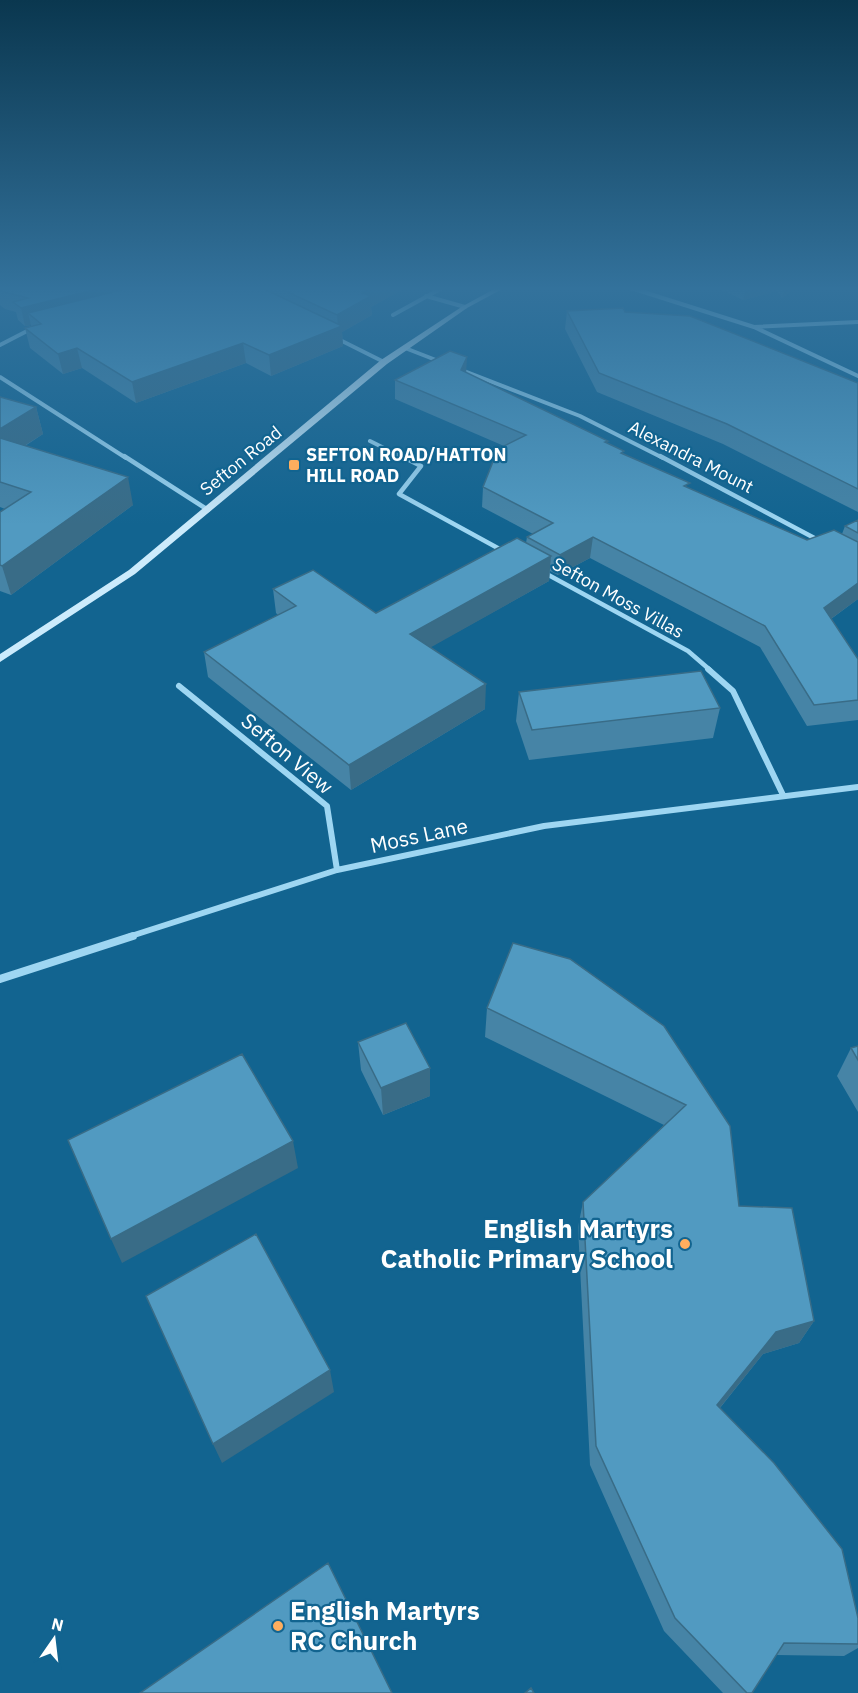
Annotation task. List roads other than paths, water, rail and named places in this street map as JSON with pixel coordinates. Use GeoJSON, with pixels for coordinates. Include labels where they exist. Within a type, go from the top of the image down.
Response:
{"type":"FeatureCollection","features":[{"type":"Feature","properties":{"kind":"main road","name":"Sefton Road"},"geometry":{"type":"LineString","coordinates":[[0,659],[132,572],[378,367]]}},
{"type":"Feature","properties":{"kind":"street","name":"Alexandra Mount"},"geometry":{"type":"LineString","coordinates":[[454,367],[580,416],[741,497],[828,545]]}},
{"type":"Feature","properties":{"kind":"street"},"geometry":{"type":"LineString","coordinates":[[839,367],[858,376]]}},
{"type":"Feature","properties":{"kind":"street"},"geometry":{"type":"LineString","coordinates":[[0,376],[208,510]]}},
{"type":"Feature","properties":{"kind":"street"},"geometry":{"type":"LineString","coordinates":[[370,441],[421,466],[399,494],[513,556]]}},
{"type":"Feature","properties":{"kind":"street","name":"Sefton Moss Villas"},"geometry":{"type":"LineString","coordinates":[[533,567],[688,651],[733,691],[783,795]]}},
{"type":"Feature","properties":{"kind":"street","name":"Sefton View"},"geometry":{"type":"LineString","coordinates":[[178,686],[327,806],[337,870]]}},
{"type":"Feature","properties":{"kind":"street","name":"Moss Lane"},"geometry":{"type":"LineString","coordinates":[[0,979],[337,870],[544,826],[858,787]]}},
{"type":"Feature","properties":{"kind":"place","name":"SEFTON ROAD/HATTON HILL ROAD"},"geometry":{"type":"Point","coordinates":[294,465]}},
{"type":"Feature","properties":{"kind":"place","name":"English Martyrs Catholic Primary School"},"geometry":{"type":"Point","coordinates":[685,1244]}},
{"type":"Feature","properties":{"kind":"place","name":"English Martyrs RC Church"},"geometry":{"type":"Point","coordinates":[278,1626]}}]}
